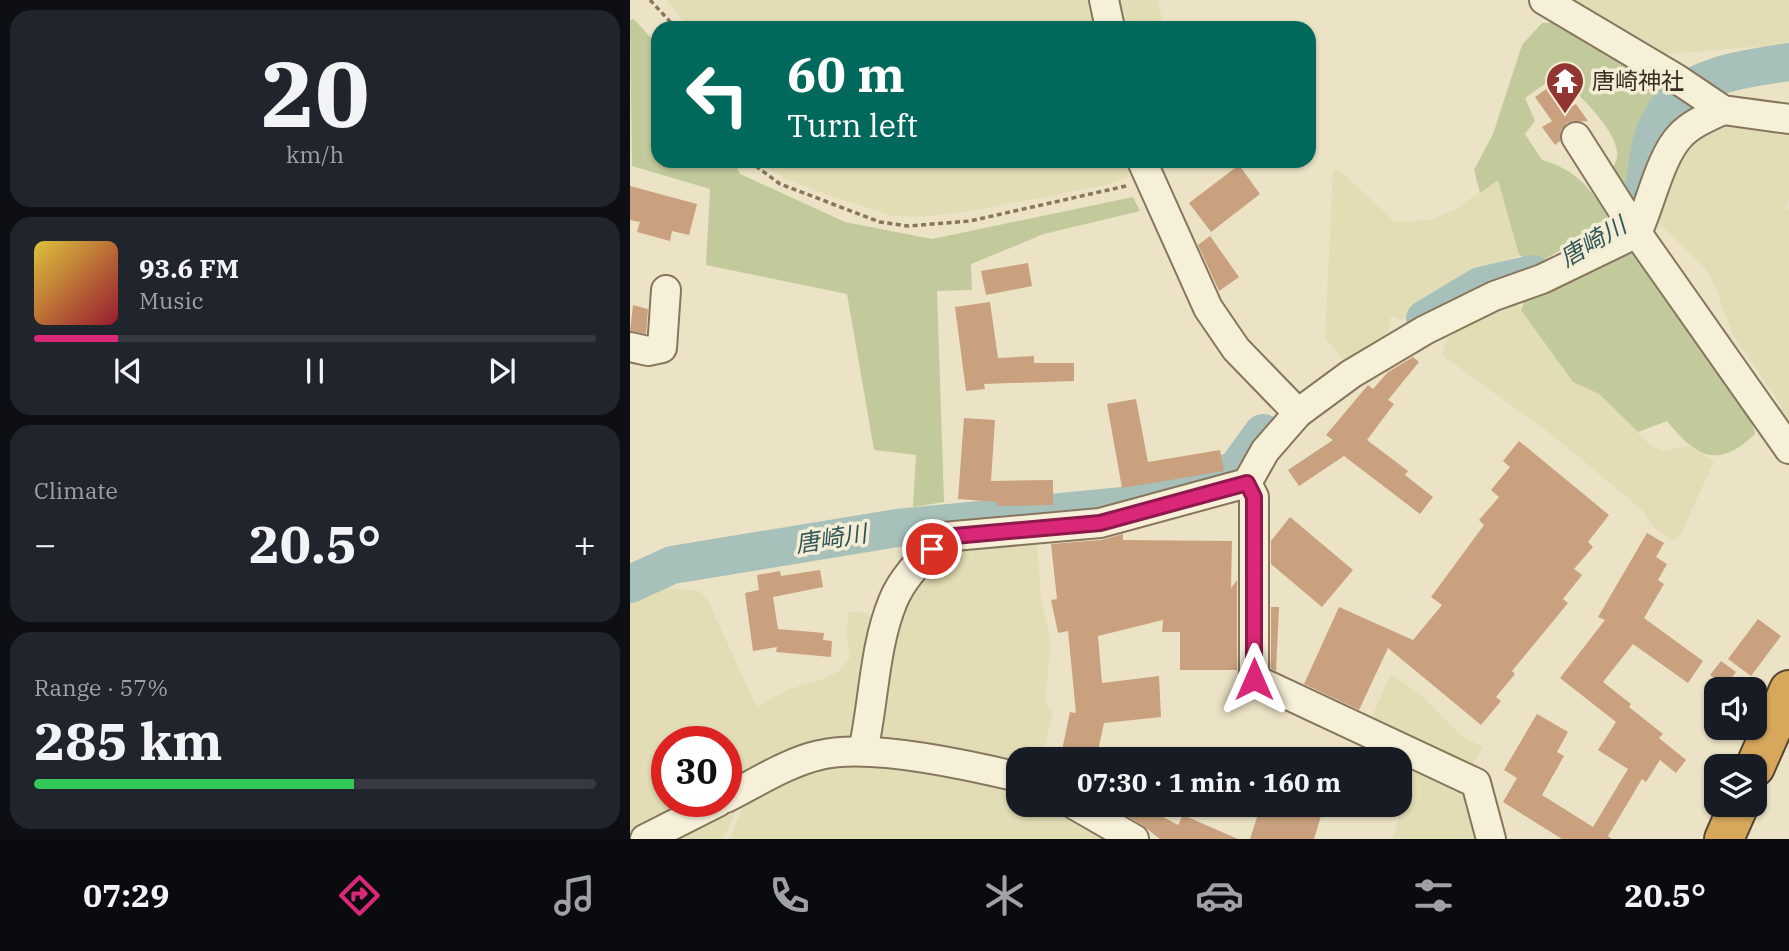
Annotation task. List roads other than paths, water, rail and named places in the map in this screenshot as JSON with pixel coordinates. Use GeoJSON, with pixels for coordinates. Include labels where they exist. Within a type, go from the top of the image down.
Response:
{"type":"FeatureCollection","features":[{"type":"Feature","properties":{"kind":"highway"},"geometry":{"type":"LineString","coordinates":[[1761,754],[1789,690]]}},
{"type":"Feature","properties":{"kind":"highway"},"geometry":{"type":"LineString","coordinates":[[1724,839],[1734,817]]}},
{"type":"Feature","properties":{"kind":"street"},"geometry":{"type":"LineString","coordinates":[[1104,0],[1108,21]]}},
{"type":"Feature","properties":{"kind":"street"},"geometry":{"type":"LineString","coordinates":[[1544,0],[1677,79],[1712,103],[1789,119]]}},
{"type":"Feature","properties":{"kind":"street"},"geometry":{"type":"LineString","coordinates":[[863,751],[885,623],[893,598],[943,537],[1100,523],[1247,483],[1265,451],[1298,413],[1351,374],[1425,330],[1630,221],[1680,136],[1698,122],[1712,103]]}},
{"type":"Feature","properties":{"kind":"street"},"geometry":{"type":"LineString","coordinates":[[1576,137],[1630,221],[1789,449]]}},
{"type":"Feature","properties":{"kind":"street"},"geometry":{"type":"LineString","coordinates":[[1145,170],[1208,307],[1236,349],[1298,413]]}},
{"type":"Feature","properties":{"kind":"street"},"geometry":{"type":"LineString","coordinates":[[630,347],[648,351],[662,348],[666,290]]}},
{"type":"Feature","properties":{"kind":"street"},"geometry":{"type":"LineString","coordinates":[[1247,483],[1254,497],[1254,679],[1476,783],[1491,839]]}},
{"type":"Feature","properties":{"kind":"street"},"geometry":{"type":"LineString","coordinates":[[742,791],[820,755],[863,751],[973,766],[1006,774]]}},
{"type":"Feature","properties":{"kind":"street"},"geometry":{"type":"LineString","coordinates":[[645,839],[688,817]]}},
{"type":"Feature","properties":{"kind":"street"},"geometry":{"type":"LineString","coordinates":[[1096,817],[1134,839]]}},
{"type":"Feature","properties":{"kind":"waterway","name":"唐崎川"},"geometry":{"type":"LineString","coordinates":[[1633,218],[1642,197],[1656,130],[1667,110],[1681,95],[1719,76],[1789,62]]}},
{"type":"Feature","properties":{"kind":"waterway","name":"唐崎川"},"geometry":{"type":"LineString","coordinates":[[1425,319],[1480,286],[1533,274]]}},
{"type":"Feature","properties":{"kind":"waterway","name":"唐崎川"},"geometry":{"type":"LineString","coordinates":[[630,584],[672,565],[897,528],[1123,506],[1236,470],[1263,433]]}},
{"type":"Feature","properties":{"kind":"place","name":"唐崎神社"},"geometry":{"type":"Point","coordinates":[1565,115]}}]}
